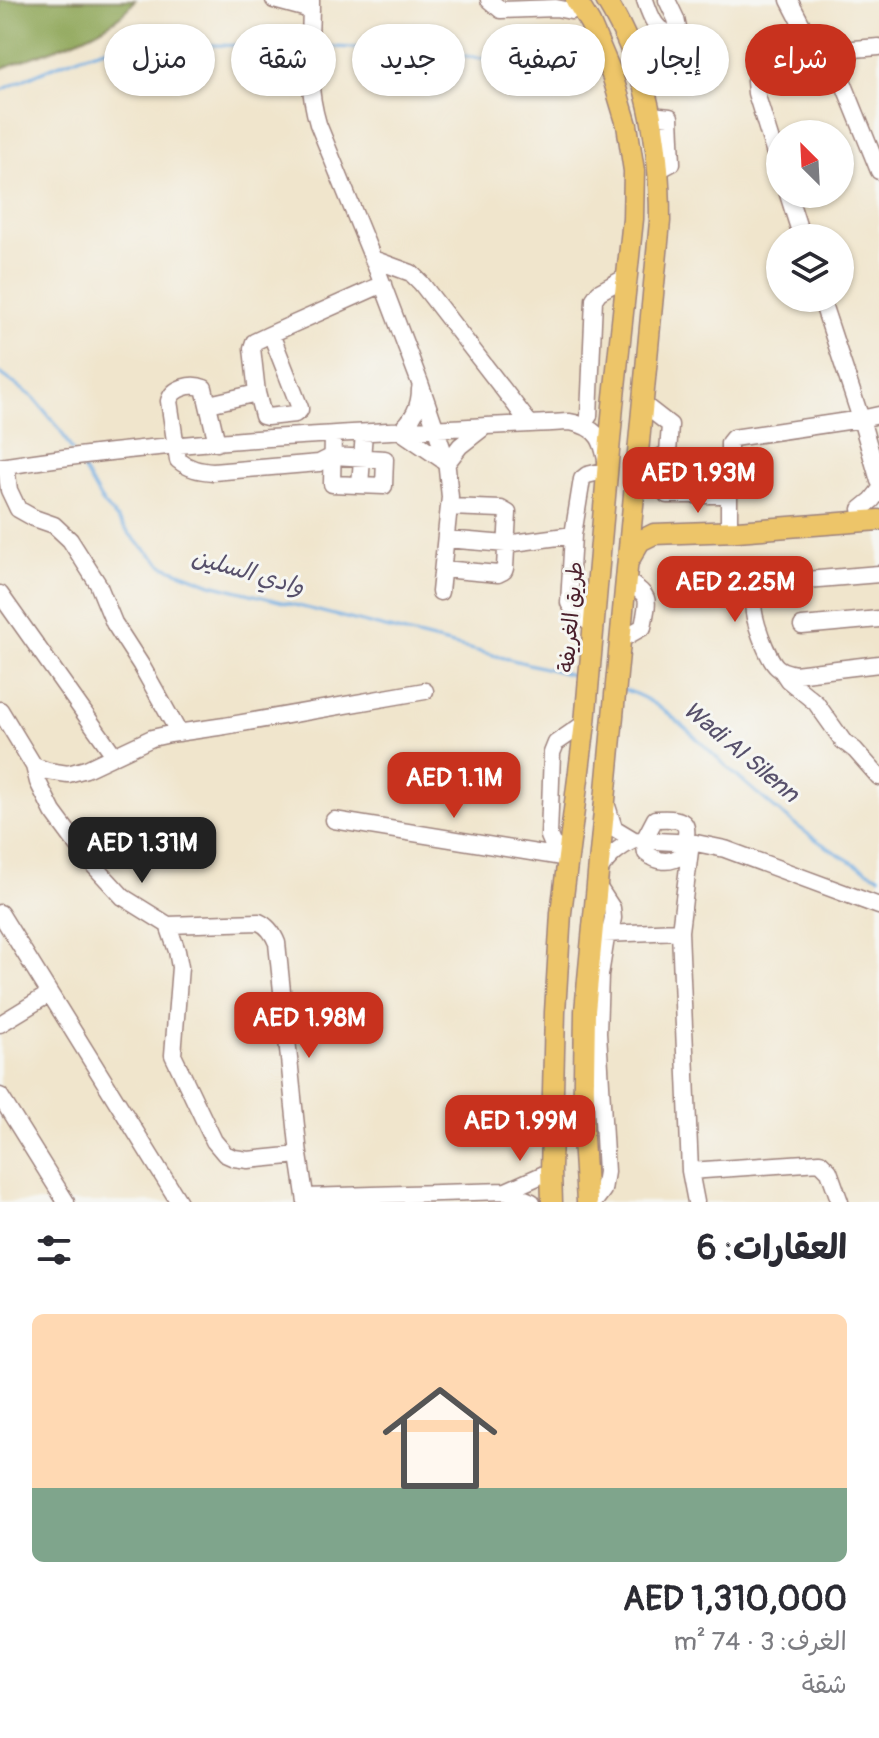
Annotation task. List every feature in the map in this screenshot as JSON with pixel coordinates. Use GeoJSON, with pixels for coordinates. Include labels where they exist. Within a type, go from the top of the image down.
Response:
{"type":"FeatureCollection","features":[{"type":"Feature","properties":{"kind":"main road"},"geometry":{"type":"LineString","coordinates":[[606,0],[621,27]]}},
{"type":"Feature","properties":{"kind":"main road","name":"طريق الغريفة"},"geometry":{"type":"LineString","coordinates":[[552,1202],[555,1012],[561,913],[585,723],[628,276],[634,171],[627,125],[612,75],[590,23],[573,5]]}},
{"type":"Feature","properties":{"kind":"main road"},"geometry":{"type":"LineString","coordinates":[[587,1202],[583,1139],[585,1011],[601,934],[598,878],[660,221],[659,170],[646,96]]}},
{"type":"Feature","properties":{"kind":"main road"},"geometry":{"type":"LineString","coordinates":[[635,490],[641,514],[660,522],[875,515]]}},
{"type":"Feature","properties":{"kind":"main road"},"geometry":{"type":"LineString","coordinates":[[626,573],[640,541],[654,534],[737,531],[875,515]]}},
{"type":"Feature","properties":{"kind":"street"},"geometry":{"type":"LineString","coordinates":[[489,0],[501,10],[573,5]]}},
{"type":"Feature","properties":{"kind":"street"},"geometry":{"type":"LineString","coordinates":[[542,0],[573,5]]}},
{"type":"Feature","properties":{"kind":"street"},"geometry":{"type":"LineString","coordinates":[[613,0],[625,24]]}},
{"type":"Feature","properties":{"kind":"street"},"geometry":{"type":"LineString","coordinates":[[645,0],[657,27],[669,34],[678,28],[667,0]]}},
{"type":"Feature","properties":{"kind":"street"},"geometry":{"type":"LineString","coordinates":[[789,0],[801,24]]}},
{"type":"Feature","properties":{"kind":"street"},"geometry":{"type":"LineString","coordinates":[[281,1],[311,10],[311,101],[383,284],[447,463],[450,497],[440,592]]}},
{"type":"Feature","properties":{"kind":"street"},"geometry":{"type":"LineString","coordinates":[[856,49],[879,47]]}},
{"type":"Feature","properties":{"kind":"street"},"geometry":{"type":"LineString","coordinates":[[757,96],[766,125]]}},
{"type":"Feature","properties":{"kind":"street"},"geometry":{"type":"LineString","coordinates":[[849,96],[879,171]]}},
{"type":"Feature","properties":{"kind":"street"},"geometry":{"type":"LineString","coordinates":[[373,259],[411,273],[421,283],[530,424]]}},
{"type":"Feature","properties":{"kind":"street"},"geometry":{"type":"LineString","coordinates":[[589,416],[594,299],[599,292],[628,276]]}},
{"type":"Feature","properties":{"kind":"street"},"geometry":{"type":"LineString","coordinates":[[271,334],[300,410],[295,414],[265,417],[257,393],[254,342],[271,334],[383,284]]}},
{"type":"Feature","properties":{"kind":"street"},"geometry":{"type":"LineString","coordinates":[[826,312],[879,481]]}},
{"type":"Feature","properties":{"kind":"street"},"geometry":{"type":"LineString","coordinates":[[179,733],[114,623],[98,584],[70,540],[54,525],[18,509],[3,467],[176,446],[570,422],[598,410],[616,388],[591,370]]}},
{"type":"Feature","properties":{"kind":"street"},"geometry":{"type":"LineString","coordinates":[[400,431],[414,415],[420,383]]}},
{"type":"Feature","properties":{"kind":"street"},"geometry":{"type":"LineString","coordinates":[[217,443],[206,391],[202,386],[177,389],[169,401],[178,460],[188,467],[200,472],[213,472],[319,463],[333,456],[385,459],[384,486],[332,484],[333,456],[333,435]]}},
{"type":"Feature","properties":{"kind":"street"},"geometry":{"type":"LineString","coordinates":[[209,404],[257,393]]}},
{"type":"Feature","properties":{"kind":"street"},"geometry":{"type":"LineString","coordinates":[[637,469],[668,453],[670,425],[643,404]]}},
{"type":"Feature","properties":{"kind":"street"},"geometry":{"type":"LineString","coordinates":[[428,406],[461,428]]}},
{"type":"Feature","properties":{"kind":"street"},"geometry":{"type":"LineString","coordinates":[[729,521],[729,443],[733,438],[879,415]]}},
{"type":"Feature","properties":{"kind":"street"},"geometry":{"type":"LineString","coordinates":[[570,422],[590,428],[597,435],[604,446],[608,470],[582,479],[573,535],[569,603],[594,627]]}},
{"type":"Feature","properties":{"kind":"street"},"geometry":{"type":"LineString","coordinates":[[447,463],[467,439],[485,427]]}},
{"type":"Feature","properties":{"kind":"street"},"geometry":{"type":"LineString","coordinates":[[400,431],[447,463]]}},
{"type":"Feature","properties":{"kind":"street"},"geometry":{"type":"LineString","coordinates":[[360,485],[364,433]]}},
{"type":"Feature","properties":{"kind":"street"},"geometry":{"type":"LineString","coordinates":[[875,515],[872,500],[879,491]]}},
{"type":"Feature","properties":{"kind":"street"},"geometry":{"type":"LineString","coordinates":[[667,495],[728,495]]}},
{"type":"Feature","properties":{"kind":"street"},"geometry":{"type":"LineString","coordinates":[[443,569],[501,573],[505,568],[508,517],[505,510],[449,507]]}},
{"type":"Feature","properties":{"kind":"street"},"geometry":{"type":"LineString","coordinates":[[446,539],[506,544],[573,535]]}},
{"type":"Feature","properties":{"kind":"street"},"geometry":{"type":"LineString","coordinates":[[879,574],[770,583],[760,590],[754,602],[754,617],[773,663],[816,703],[843,741],[879,777]]}},
{"type":"Feature","properties":{"kind":"street"},"geometry":{"type":"LineString","coordinates":[[0,594],[114,755]]}},
{"type":"Feature","properties":{"kind":"street"},"geometry":{"type":"LineString","coordinates":[[802,626],[879,619]]}},
{"type":"Feature","properties":{"kind":"street"},"geometry":{"type":"LineString","coordinates":[[782,671],[795,674],[879,664]]}},
{"type":"Feature","properties":{"kind":"street"},"geometry":{"type":"LineString","coordinates":[[34,766],[68,774],[86,769],[152,738],[425,691]]}},
{"type":"Feature","properties":{"kind":"street"},"geometry":{"type":"LineString","coordinates":[[0,710],[34,766],[53,812],[87,858],[123,897],[168,925],[259,922],[274,936],[306,1200],[507,1196],[532,1202]]}},
{"type":"Feature","properties":{"kind":"street"},"geometry":{"type":"LineString","coordinates":[[568,858],[549,836],[552,753],[556,743],[585,723]]}},
{"type":"Feature","properties":{"kind":"street"},"geometry":{"type":"LineString","coordinates":[[606,800],[614,828],[639,840],[688,842],[725,849],[879,906]]}},
{"type":"Feature","properties":{"kind":"street"},"geometry":{"type":"LineString","coordinates":[[598,878],[608,857],[639,840],[655,819],[679,819],[686,825],[688,842],[680,931],[690,1171],[696,1202]]}},
{"type":"Feature","properties":{"kind":"street"},"geometry":{"type":"LineString","coordinates":[[334,820],[568,858]]}},
{"type":"Feature","properties":{"kind":"street"},"geometry":{"type":"LineString","coordinates":[[0,913],[179,1202]]}},
{"type":"Feature","properties":{"kind":"street"},"geometry":{"type":"LineString","coordinates":[[168,925],[180,967],[173,1055],[214,1141],[225,1154],[234,1158],[248,1160],[299,1155]]}},
{"type":"Feature","properties":{"kind":"street"},"geometry":{"type":"LineString","coordinates":[[601,934],[680,931]]}},
{"type":"Feature","properties":{"kind":"street"},"geometry":{"type":"LineString","coordinates":[[594,1202],[603,1190],[606,1172],[598,1033],[600,975],[606,938],[601,934]]}},
{"type":"Feature","properties":{"kind":"street"},"geometry":{"type":"LineString","coordinates":[[0,1024],[49,994]]}},
{"type":"Feature","properties":{"kind":"street"},"geometry":{"type":"LineString","coordinates":[[0,1096],[66,1202]]}},
{"type":"Feature","properties":{"kind":"street"},"geometry":{"type":"LineString","coordinates":[[690,1171],[820,1162],[829,1171],[840,1202]]}},
{"type":"Feature","properties":{"kind":"street"},"geometry":{"type":"LineString","coordinates":[[507,1196],[551,1171]]}},
{"type":"Feature","properties":{"kind":"green space"},"geometry":{"type":"Polygon","coordinates":[[[0,0],[135,0],[110,23],[93,33],[0,69],[0,0]]]}},
{"type":"Feature","properties":{"kind":"waterway"},"geometry":{"type":"LineString","coordinates":[[0,91],[60,64],[124,44],[231,45]]}},
{"type":"Feature","properties":{"kind":"waterway"},"geometry":{"type":"LineString","coordinates":[[336,47],[481,58]]}},
{"type":"Feature","properties":{"kind":"waterway","name":"وادي السلين"},"geometry":{"type":"LineString","coordinates":[[0,373],[34,398],[59,428],[72,450]]}},
{"type":"Feature","properties":{"kind":"waterway","name":"وادي السلين"},"geometry":{"type":"LineString","coordinates":[[80,464],[101,500],[134,539],[164,566],[211,584],[580,677]]}},
{"type":"Feature","properties":{"kind":"waterway","name":"Wadi Al Silenn"},"geometry":{"type":"LineString","coordinates":[[622,689],[637,694],[664,711],[798,826],[837,854],[879,876]]}}]}
